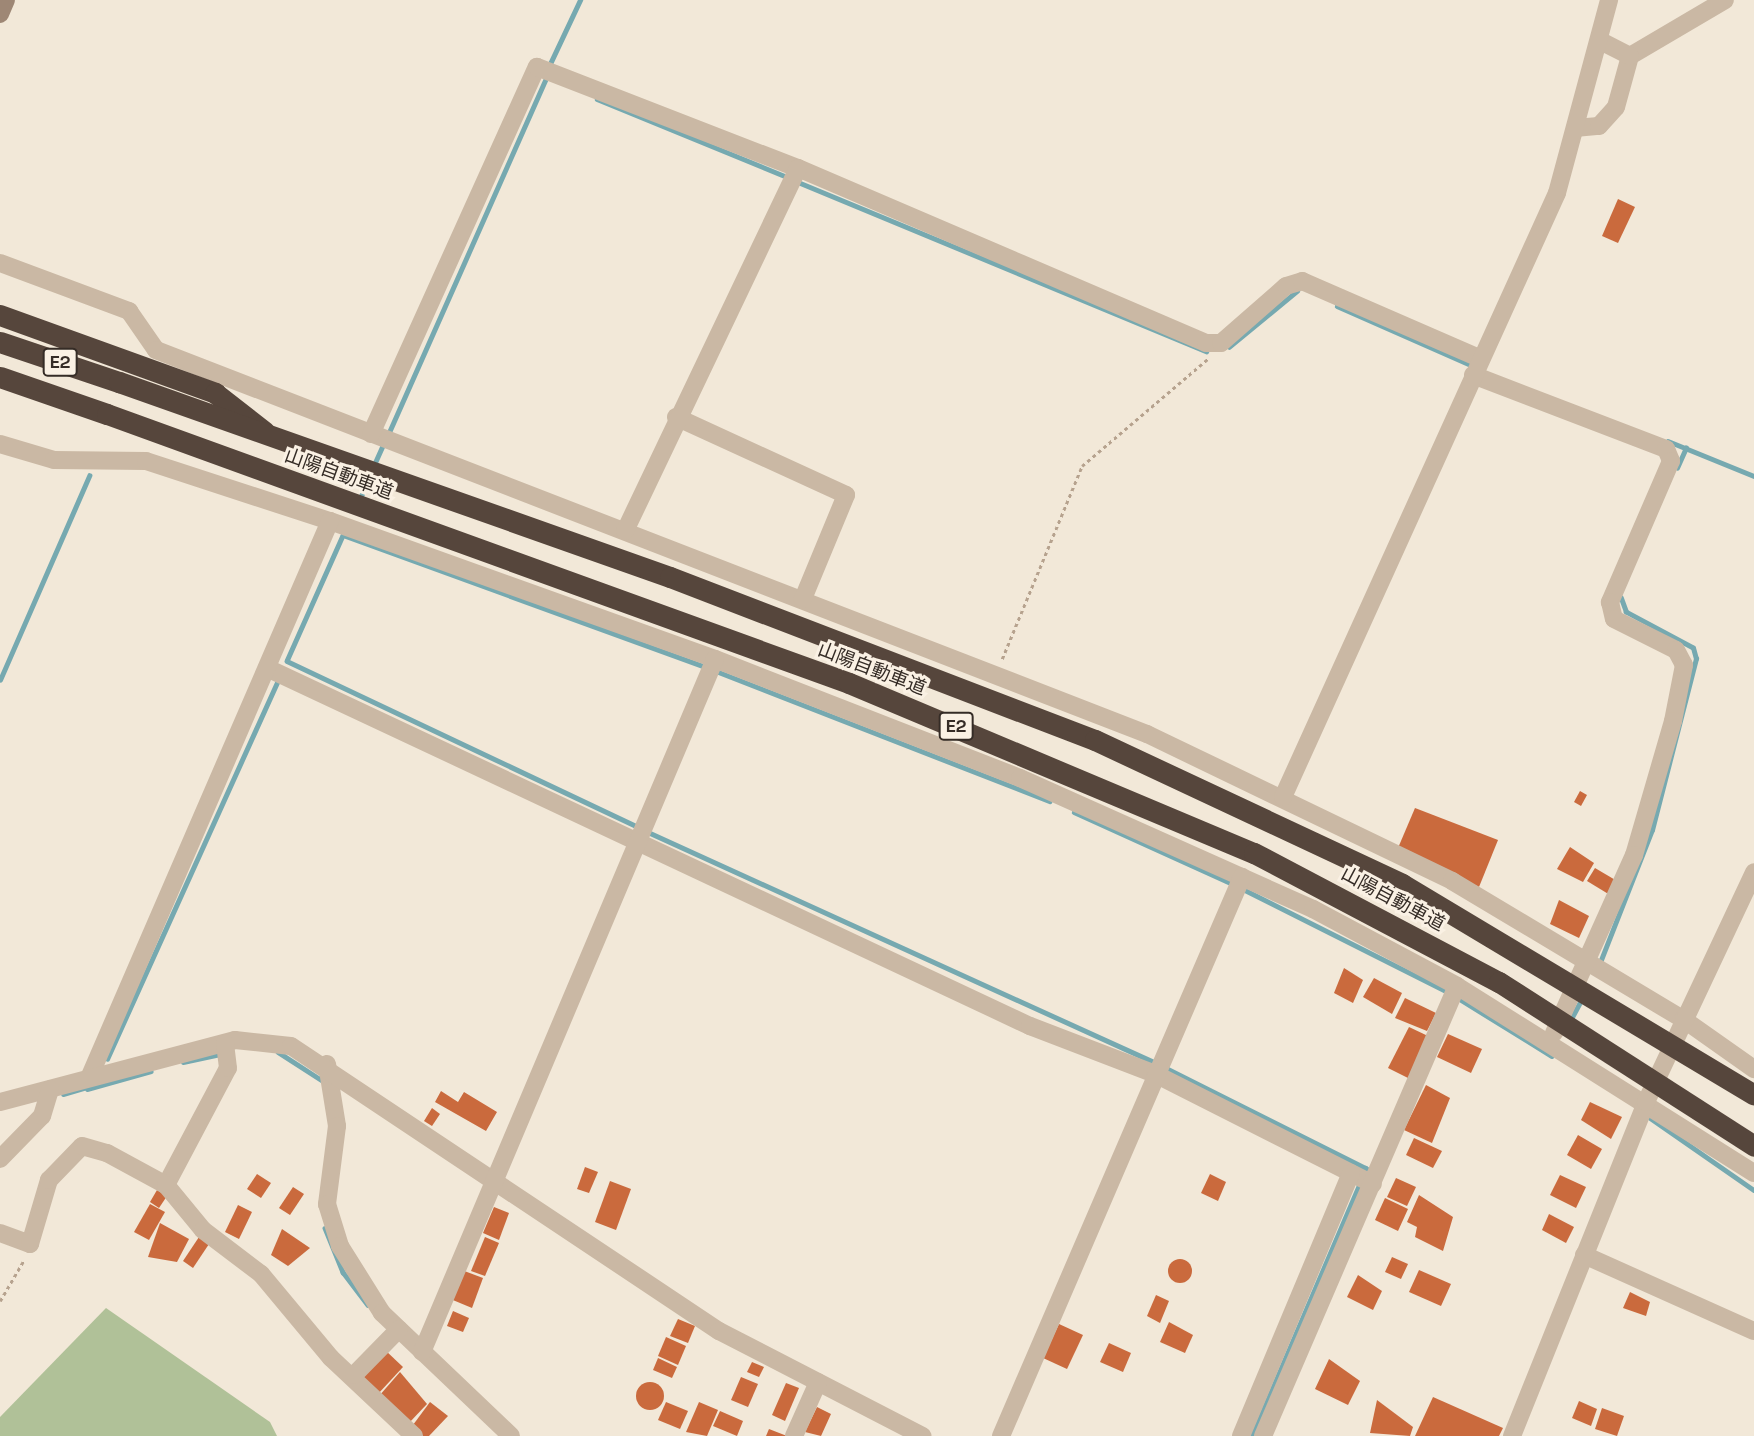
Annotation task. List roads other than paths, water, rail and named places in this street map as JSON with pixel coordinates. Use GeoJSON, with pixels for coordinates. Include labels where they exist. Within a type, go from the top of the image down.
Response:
{"type":"FeatureCollection","features":[{"type":"Feature","properties":{"kind":"highway"},"geometry":{"type":"LineString","coordinates":[[0,315],[215,394],[270,436]]}},
{"type":"Feature","properties":{"kind":"highway","name":"山陽自動車道"},"geometry":{"type":"LineString","coordinates":[[0,342],[670,577],[1095,740],[1402,884],[1754,1095]]}},
{"type":"Feature","properties":{"kind":"highway","name":"山陽自動車道"},"geometry":{"type":"LineString","coordinates":[[0,377],[849,683],[1146,805],[1254,853],[1499,982],[1754,1146]]}},
{"type":"Feature","properties":{"kind":"highway"},"geometry":{"type":"LineString","coordinates":[[0,388],[107,414]]}},
{"type":"Feature","properties":{"kind":"street"},"geometry":{"type":"LineString","coordinates":[[0,14],[6,0]]}},
{"type":"Feature","properties":{"kind":"street"},"geometry":{"type":"LineString","coordinates":[[1283,797],[1558,193],[1609,0]]}},
{"type":"Feature","properties":{"kind":"street"},"geometry":{"type":"LineString","coordinates":[[1575,128],[1599,126],[1616,107],[1630,56],[1725,0]]}},
{"type":"Feature","properties":{"kind":"street"},"geometry":{"type":"LineString","coordinates":[[1599,40],[1630,56]]}},
{"type":"Feature","properties":{"kind":"street"},"geometry":{"type":"LineString","coordinates":[[381,438],[527,84],[550,71],[794,176],[1206,343],[1221,343],[1286,286],[1302,281],[1477,367],[1666,449],[1671,461],[1610,602],[1615,619],[1676,650],[1684,666],[1634,855],[1596,965],[1556,1044]]}},
{"type":"Feature","properties":{"kind":"street"},"geometry":{"type":"LineString","coordinates":[[625,531],[676,417],[794,176]]}},
{"type":"Feature","properties":{"kind":"street"},"geometry":{"type":"LineString","coordinates":[[0,263],[129,311],[156,350],[997,672],[1283,797],[1397,851],[1596,965],[1683,1019],[1754,1069]]}},
{"type":"Feature","properties":{"kind":"street"},"geometry":{"type":"LineString","coordinates":[[676,417],[846,495],[803,599]]}},
{"type":"Feature","properties":{"kind":"street"},"geometry":{"type":"LineString","coordinates":[[0,444],[54,460],[146,461],[341,525],[711,666],[1020,778],[1239,884],[1556,1044],[1643,1110],[1754,1173]]}},
{"type":"Feature","properties":{"kind":"street"},"geometry":{"type":"LineString","coordinates":[[89,1078],[341,525]]}},
{"type":"Feature","properties":{"kind":"street"},"geometry":{"type":"LineString","coordinates":[[422,1352],[493,1177],[711,666]]}},
{"type":"Feature","properties":{"kind":"street"},"geometry":{"type":"LineString","coordinates":[[276,672],[639,833],[1030,1026],[1158,1068],[1362,1179]]}},
{"type":"Feature","properties":{"kind":"street"},"geometry":{"type":"LineString","coordinates":[[1512,1436],[1643,1110],[1683,1019],[1754,872]]}},
{"type":"Feature","properties":{"kind":"street"},"geometry":{"type":"LineString","coordinates":[[1001,1436],[1239,884]]}},
{"type":"Feature","properties":{"kind":"street"},"geometry":{"type":"LineString","coordinates":[[1241,1436],[1454,992]]}},
{"type":"Feature","properties":{"kind":"street"},"geometry":{"type":"LineString","coordinates":[[0,1102],[89,1078],[263,1038],[327,1064],[719,1331],[922,1436]]}},
{"type":"Feature","properties":{"kind":"street"},"geometry":{"type":"LineString","coordinates":[[166,1185],[228,1068],[226,1048]]}},
{"type":"Feature","properties":{"kind":"street"},"geometry":{"type":"LineString","coordinates":[[327,1064],[337,1126],[327,1204],[359,1282],[396,1333],[422,1352],[511,1436]]}},
{"type":"Feature","properties":{"kind":"street"},"geometry":{"type":"LineString","coordinates":[[0,1159],[42,1116],[50,1089]]}},
{"type":"Feature","properties":{"kind":"street"},"geometry":{"type":"LineString","coordinates":[[0,1233],[30,1244],[49,1180],[82,1146],[166,1185],[203,1230],[261,1274],[331,1358],[354,1375],[414,1436]]}},
{"type":"Feature","properties":{"kind":"street"},"geometry":{"type":"LineString","coordinates":[[1263,1436],[1362,1179]]}},
{"type":"Feature","properties":{"kind":"street"},"geometry":{"type":"LineString","coordinates":[[1584,1255],[1754,1331]]}},
{"type":"Feature","properties":{"kind":"street"},"geometry":{"type":"LineString","coordinates":[[354,1375],[396,1333]]}},
{"type":"Feature","properties":{"kind":"street"},"geometry":{"type":"LineString","coordinates":[[794,1436],[818,1382]]}},
{"type":"Feature","properties":{"kind":"waterway"},"geometry":{"type":"LineString","coordinates":[[549,66],[580,0]]}},
{"type":"Feature","properties":{"kind":"waterway"},"geometry":{"type":"LineString","coordinates":[[387,437],[548,74]]}},
{"type":"Feature","properties":{"kind":"waterway"},"geometry":{"type":"LineString","coordinates":[[597,99],[790,178]]}},
{"type":"Feature","properties":{"kind":"waterway"},"geometry":{"type":"LineString","coordinates":[[798,182],[1206,351]]}},
{"type":"Feature","properties":{"kind":"waterway"},"geometry":{"type":"LineString","coordinates":[[1229,347],[1297,291]]}},
{"type":"Feature","properties":{"kind":"waterway"},"geometry":{"type":"LineString","coordinates":[[1337,306],[1473,366]]}},
{"type":"Feature","properties":{"kind":"waterway"},"geometry":{"type":"LineString","coordinates":[[1668,441],[1754,476]]}},
{"type":"Feature","properties":{"kind":"waterway"},"geometry":{"type":"LineString","coordinates":[[374,465],[383,445]]}},
{"type":"Feature","properties":{"kind":"waterway"},"geometry":{"type":"LineString","coordinates":[[1677,468],[1686,448]]}},
{"type":"Feature","properties":{"kind":"waterway"},"geometry":{"type":"LineString","coordinates":[[0,680],[89,476]]}},
{"type":"Feature","properties":{"kind":"waterway"},"geometry":{"type":"LineString","coordinates":[[359,501],[369,477]]}},
{"type":"Feature","properties":{"kind":"waterway"},"geometry":{"type":"LineString","coordinates":[[345,531],[287,661],[640,828]]}},
{"type":"Feature","properties":{"kind":"waterway"},"geometry":{"type":"LineString","coordinates":[[343,535],[708,668]]}},
{"type":"Feature","properties":{"kind":"waterway"},"geometry":{"type":"LineString","coordinates":[[1599,965],[1652,830],[1696,659],[1693,648],[1626,612],[1621,598]]}},
{"type":"Feature","properties":{"kind":"waterway"},"geometry":{"type":"LineString","coordinates":[[716,671],[1050,801]]}},
{"type":"Feature","properties":{"kind":"waterway"},"geometry":{"type":"LineString","coordinates":[[107,1059],[279,678]]}},
{"type":"Feature","properties":{"kind":"waterway"},"geometry":{"type":"LineString","coordinates":[[1074,812],[1235,885]]}},
{"type":"Feature","properties":{"kind":"waterway"},"geometry":{"type":"LineString","coordinates":[[648,832],[1156,1063]]}},
{"type":"Feature","properties":{"kind":"waterway"},"geometry":{"type":"LineString","coordinates":[[1243,889],[1448,992]]}},
{"type":"Feature","properties":{"kind":"waterway"},"geometry":{"type":"LineString","coordinates":[[1458,998],[1552,1056]]}},
{"type":"Feature","properties":{"kind":"waterway"},"geometry":{"type":"LineString","coordinates":[[1570,1021],[1582,998]]}},
{"type":"Feature","properties":{"kind":"waterway"},"geometry":{"type":"LineString","coordinates":[[278,1052],[323,1081]]}},
{"type":"Feature","properties":{"kind":"waterway"},"geometry":{"type":"LineString","coordinates":[[183,1062],[222,1054]]}},
{"type":"Feature","properties":{"kind":"waterway"},"geometry":{"type":"LineString","coordinates":[[1164,1067],[1366,1168],[1363,1174]]}},
{"type":"Feature","properties":{"kind":"waterway"},"geometry":{"type":"LineString","coordinates":[[87,1089],[151,1071]]}},
{"type":"Feature","properties":{"kind":"waterway"},"geometry":{"type":"LineString","coordinates":[[63,1094],[87,1087]]}},
{"type":"Feature","properties":{"kind":"waterway"},"geometry":{"type":"LineString","coordinates":[[1646,1115],[1754,1190]]}},
{"type":"Feature","properties":{"kind":"waterway"},"geometry":{"type":"LineString","coordinates":[[1252,1436],[1360,1183]]}},
{"type":"Feature","properties":{"kind":"waterway"},"geometry":{"type":"LineString","coordinates":[[325,1228],[343,1272],[368,1305]]}}]}
